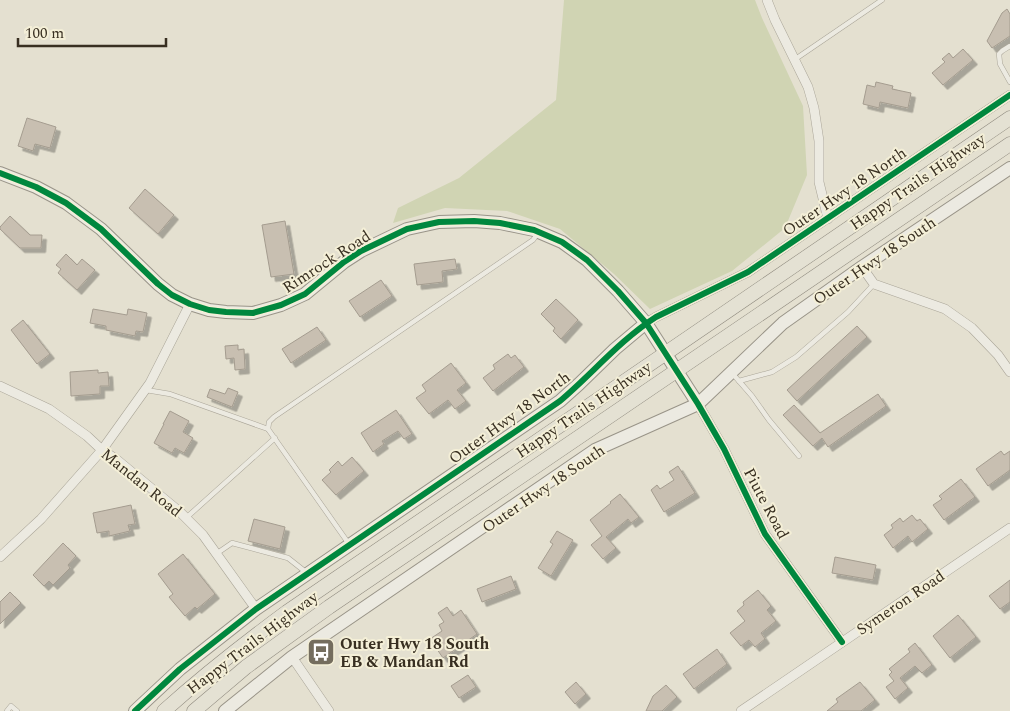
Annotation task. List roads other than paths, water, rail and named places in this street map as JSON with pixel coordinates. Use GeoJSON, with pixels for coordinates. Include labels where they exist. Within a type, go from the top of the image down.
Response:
{"type":"FeatureCollection","features":[{"type":"Feature","properties":{"kind":"main road","name":"Happy Trails Highway"},"geometry":{"type":"LineString","coordinates":[[164,711],[191,686],[287,612],[1010,118]]}},
{"type":"Feature","properties":{"kind":"main road","name":"Happy Trails Highway"},"geometry":{"type":"LineString","coordinates":[[194,711],[246,667],[329,607],[1010,144]]}},
{"type":"Feature","properties":{"kind":"street"},"geometry":{"type":"LineString","coordinates":[[767,0],[808,87],[814,108],[819,141],[819,182],[828,219]]}},
{"type":"Feature","properties":{"kind":"street","name":"Outer Hwy 18 North"},"geometry":{"type":"LineString","coordinates":[[135,711],[180,669],[256,609],[560,401],[615,349],[646,323],[748,272],[1010,95]]}},
{"type":"Feature","properties":{"kind":"street","name":"Outer Hwy 18 South"},"geometry":{"type":"LineString","coordinates":[[225,711],[292,657],[595,450],[698,404],[735,377],[783,323],[862,267],[1010,168]]}},
{"type":"Feature","properties":{"kind":"street","name":"Rimrock Road"},"geometry":{"type":"LineString","coordinates":[[0,173],[36,187],[66,203],[101,229],[172,295],[190,304],[209,310],[226,312],[253,313],[281,305],[305,294],[344,262],[361,251],[407,229],[439,222],[471,221],[500,222],[538,232],[562,242],[587,260],[618,291],[646,323],[676,370]]}},
{"type":"Feature","properties":{"kind":"street"},"geometry":{"type":"LineString","coordinates":[[862,267],[874,284],[945,310],[972,328],[998,355],[1010,372]]}},
{"type":"Feature","properties":{"kind":"street"},"geometry":{"type":"LineString","coordinates":[[0,558],[42,519],[102,450],[150,382],[190,304]]}},
{"type":"Feature","properties":{"kind":"street","name":"Piute Road"},"geometry":{"type":"LineString","coordinates":[[676,370],[724,449],[765,534],[842,642]]}},
{"type":"Feature","properties":{"kind":"street","name":"Mandan Road"},"geometry":{"type":"LineString","coordinates":[[0,386],[49,410],[87,436],[180,512],[203,536],[256,609]]}},
{"type":"Feature","properties":{"kind":"street","name":"Symeron Road"},"geometry":{"type":"LineString","coordinates":[[741,711],[1010,528]]}},
{"type":"Feature","properties":{"kind":"street"},"geometry":{"type":"LineString","coordinates":[[292,657],[329,711]]}},
{"type":"Feature","properties":{"kind":"lane"},"geometry":{"type":"LineString","coordinates":[[794,60],[882,0]]}},
{"type":"Feature","properties":{"kind":"lane"},"geometry":{"type":"LineString","coordinates":[[1010,46],[999,54],[1000,64],[1010,82]]}},
{"type":"Feature","properties":{"kind":"lane"},"geometry":{"type":"LineString","coordinates":[[268,429],[269,422],[274,417],[533,240],[538,232]]}},
{"type":"Feature","properties":{"kind":"lane"},"geometry":{"type":"LineString","coordinates":[[735,377],[772,372],[796,357],[848,312],[874,284]]}},
{"type":"Feature","properties":{"kind":"lane"},"geometry":{"type":"LineString","coordinates":[[735,377],[799,456]]}},
{"type":"Feature","properties":{"kind":"lane"},"geometry":{"type":"LineString","coordinates":[[145,390],[170,394],[268,429],[350,545]]}},
{"type":"Feature","properties":{"kind":"lane"},"geometry":{"type":"LineString","coordinates":[[186,518],[275,438]]}},
{"type":"Feature","properties":{"kind":"lane"},"geometry":{"type":"LineString","coordinates":[[216,554],[232,543],[288,558],[308,574]]}},
{"type":"Feature","properties":{"kind":"lane"},"geometry":{"type":"LineString","coordinates":[[7,711],[11,706],[17,711]]}},
{"type":"Feature","properties":{"kind":"place","name":"Outer Hwy 18 South EB & Mandan Rd"},"geometry":{"type":"Point","coordinates":[321,652]}}]}
